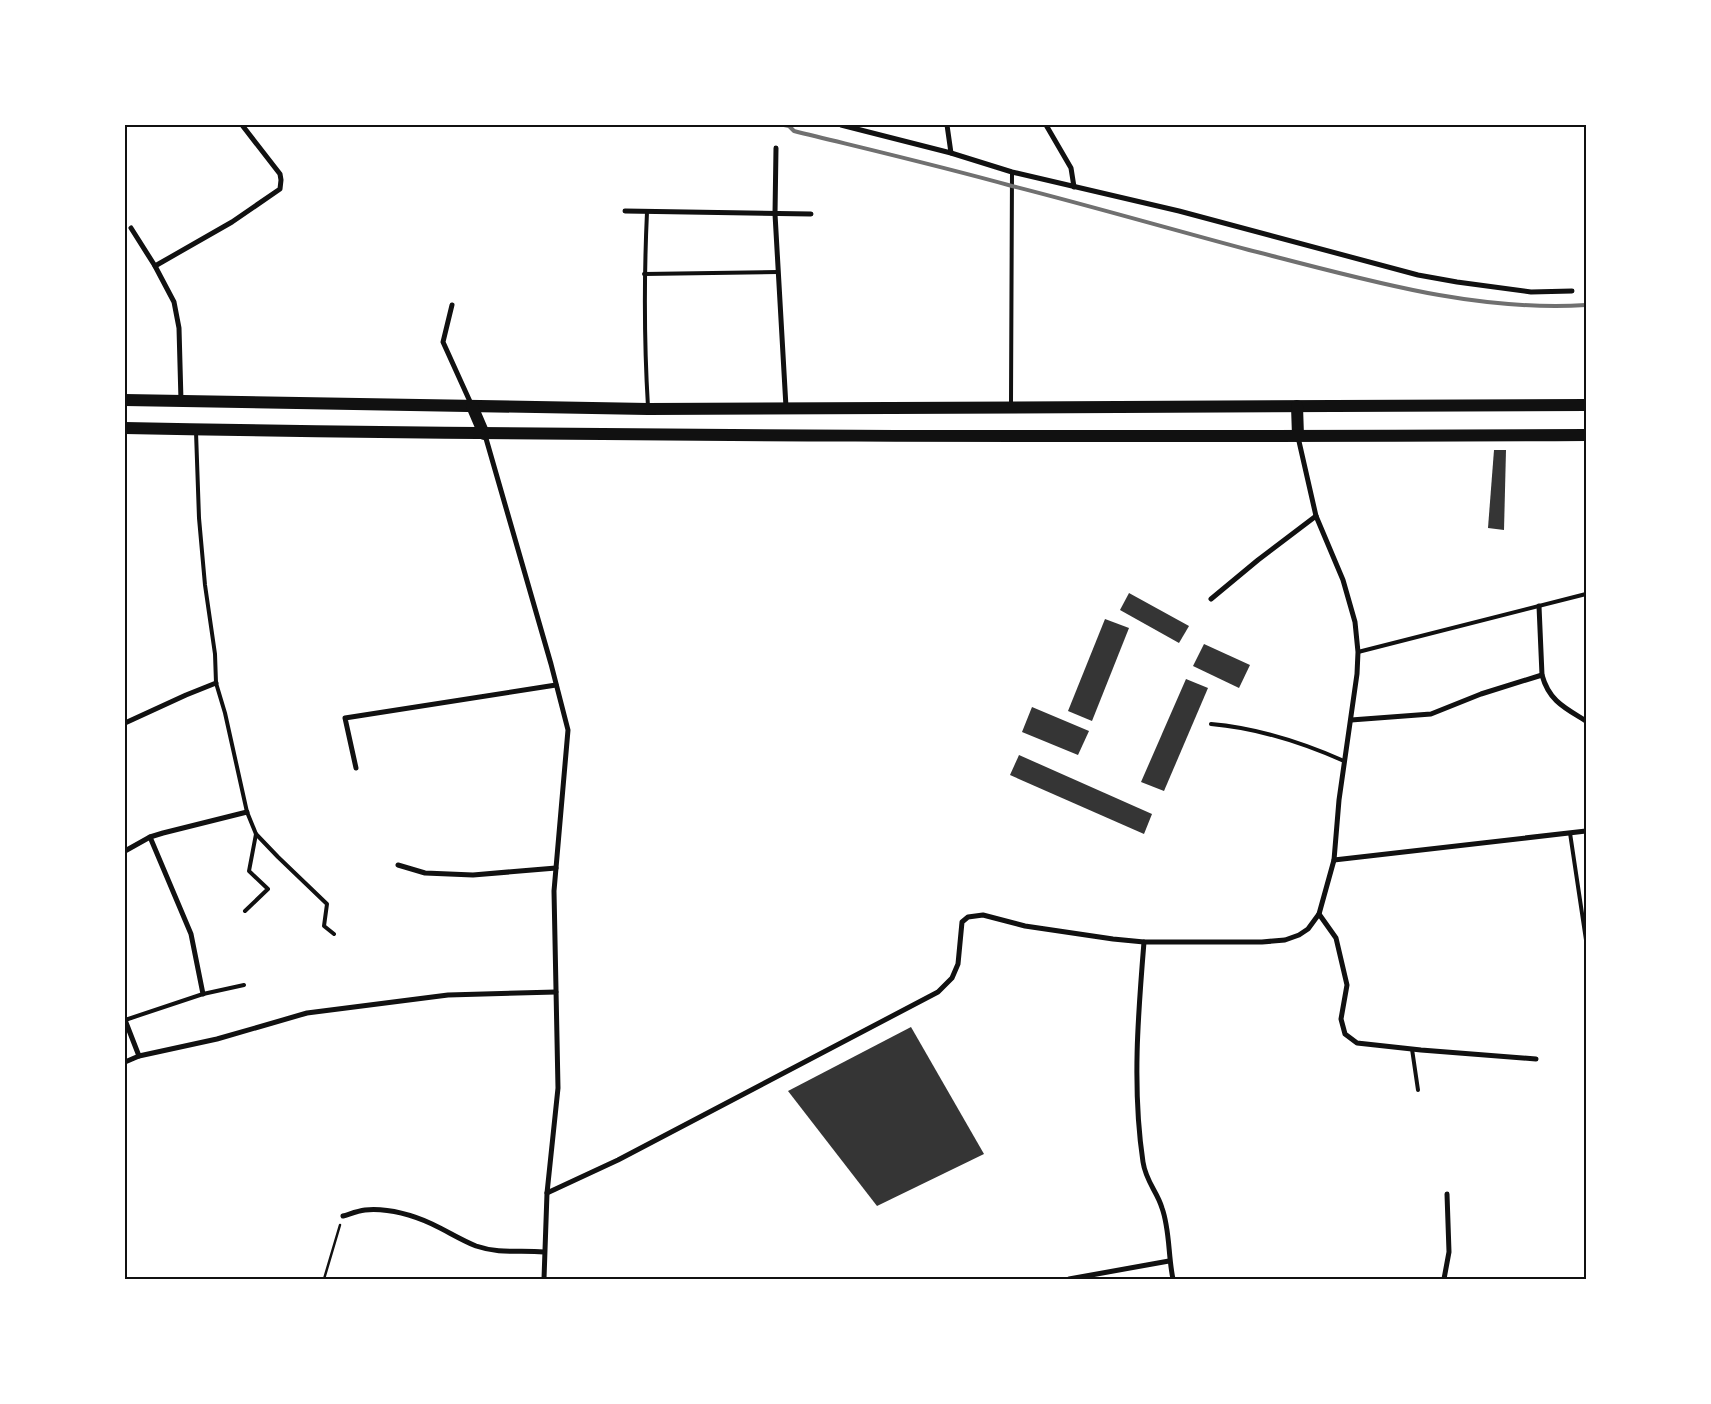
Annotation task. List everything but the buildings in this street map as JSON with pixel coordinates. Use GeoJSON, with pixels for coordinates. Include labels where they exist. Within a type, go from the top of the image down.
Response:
{"type":"FeatureCollection","features":[{"type":"Feature","properties":{"kind":"main road"},"geometry":{"type":"LineString","coordinates":[[125,400],[648,409],[1586,405]]}},
{"type":"Feature","properties":{"kind":"main road"},"geometry":{"type":"LineString","coordinates":[[472,406],[484,434]]}},
{"type":"Feature","properties":{"kind":"main road"},"geometry":{"type":"LineString","coordinates":[[1297,406],[1298,436]]}},
{"type":"Feature","properties":{"kind":"main road"},"geometry":{"type":"LineString","coordinates":[[125,428],[484,434],[1586,436]]}},
{"type":"Feature","properties":{"kind":"street"},"geometry":{"type":"LineString","coordinates":[[155,266],[232,222],[280,189],[282,180],[280,174],[242,125]]}},
{"type":"Feature","properties":{"kind":"street"},"geometry":{"type":"LineString","coordinates":[[841,125],[952,153],[1012,172],[1179,211],[1418,274],[1458,282],[1531,292],[1572,291]]}},
{"type":"Feature","properties":{"kind":"street"},"geometry":{"type":"LineString","coordinates":[[947,125],[952,153]]}},
{"type":"Feature","properties":{"kind":"street"},"geometry":{"type":"LineString","coordinates":[[1046,125],[1071,168],[1074,187]]}},
{"type":"Feature","properties":{"kind":"street"},"geometry":{"type":"LineString","coordinates":[[776,148],[775,214],[786,408]]}},
{"type":"Feature","properties":{"kind":"street"},"geometry":{"type":"LineString","coordinates":[[625,211],[811,214]]}},
{"type":"Feature","properties":{"kind":"street"},"geometry":{"type":"LineString","coordinates":[[130,228],[155,266],[174,302],[178,317],[181,401]]}},
{"type":"Feature","properties":{"kind":"street"},"geometry":{"type":"LineString","coordinates":[[452,305],[443,342],[472,406]]}},
{"type":"Feature","properties":{"kind":"street"},"geometry":{"type":"LineString","coordinates":[[484,434],[568,730],[554,891],[558,1088],[547,1193],[544,1279]]}},
{"type":"Feature","properties":{"kind":"street"},"geometry":{"type":"LineString","coordinates":[[547,1193],[618,1160],[938,992],[952,978],[958,964],[962,922],[968,917],[983,915],[1034,928],[1144,942],[1262,942],[1285,940],[1299,935],[1308,929],[1320,914],[1334,860],[1339,800],[1357,674],[1358,652],[1355,622],[1343,580],[1316,516],[1298,436]]}},
{"type":"Feature","properties":{"kind":"street"},"geometry":{"type":"LineString","coordinates":[[1211,599],[1316,516]]}},
{"type":"Feature","properties":{"kind":"street"},"geometry":{"type":"LineString","coordinates":[[1538,606],[1542,675],[1546,687],[1559,705],[1586,721]]}},
{"type":"Feature","properties":{"kind":"street"},"geometry":{"type":"LineString","coordinates":[[1351,720],[1431,714],[1481,694],[1542,675]]}},
{"type":"Feature","properties":{"kind":"street"},"geometry":{"type":"LineString","coordinates":[[125,723],[178,698],[216,684]]}},
{"type":"Feature","properties":{"kind":"street"},"geometry":{"type":"LineString","coordinates":[[356,768],[345,718],[556,685]]}},
{"type":"Feature","properties":{"kind":"street"},"geometry":{"type":"LineString","coordinates":[[125,850],[150,837],[247,812]]}},
{"type":"Feature","properties":{"kind":"street"},"geometry":{"type":"LineString","coordinates":[[1334,860],[1586,831]]}},
{"type":"Feature","properties":{"kind":"street"},"geometry":{"type":"LineString","coordinates":[[150,837],[191,934],[202,994]]}},
{"type":"Feature","properties":{"kind":"street"},"geometry":{"type":"LineString","coordinates":[[398,865],[425,873],[473,875],[556,868]]}},
{"type":"Feature","properties":{"kind":"street"},"geometry":{"type":"LineString","coordinates":[[1320,914],[1336,938],[1347,985],[1341,1019],[1345,1034],[1357,1043],[1536,1059]]}},
{"type":"Feature","properties":{"kind":"street"},"geometry":{"type":"LineString","coordinates":[[1144,942],[1138,1017],[1139,1123],[1148,1180],[1162,1206],[1166,1221],[1173,1279]]}},
{"type":"Feature","properties":{"kind":"street"},"geometry":{"type":"LineString","coordinates":[[125,1062],[139,1056],[217,1039],[307,1012],[448,995],[556,992]]}},
{"type":"Feature","properties":{"kind":"street"},"geometry":{"type":"LineString","coordinates":[[125,1020],[139,1056]]}},
{"type":"Feature","properties":{"kind":"street"},"geometry":{"type":"LineString","coordinates":[[1444,1279],[1449,1252],[1447,1194]]}},
{"type":"Feature","properties":{"kind":"street"},"geometry":{"type":"LineString","coordinates":[[343,1216],[365,1210],[408,1215],[429,1222],[476,1245],[496,1251],[526,1250],[544,1252]]}},
{"type":"Feature","properties":{"kind":"street"},"geometry":{"type":"LineString","coordinates":[[1069,1279],[1170,1261]]}},
{"type":"Feature","properties":{"kind":"lane"},"geometry":{"type":"LineString","coordinates":[[1012,172],[1012,406]]}},
{"type":"Feature","properties":{"kind":"lane"},"geometry":{"type":"LineString","coordinates":[[647,212],[644,274],[648,409]]}},
{"type":"Feature","properties":{"kind":"lane"},"geometry":{"type":"LineString","coordinates":[[644,274],[778,272]]}},
{"type":"Feature","properties":{"kind":"lane"},"geometry":{"type":"LineString","coordinates":[[196,430],[198,518],[215,654],[216,684],[225,712],[247,812],[256,834],[327,904],[324,926],[334,934]]}},
{"type":"Feature","properties":{"kind":"lane"},"geometry":{"type":"LineString","coordinates":[[1358,652],[1586,594]]}},
{"type":"Feature","properties":{"kind":"lane"},"geometry":{"type":"LineString","coordinates":[[1211,724],[1238,726],[1286,737],[1344,761]]}},
{"type":"Feature","properties":{"kind":"lane"},"geometry":{"type":"LineString","coordinates":[[1570,833],[1586,940]]}},
{"type":"Feature","properties":{"kind":"lane"},"geometry":{"type":"LineString","coordinates":[[245,911],[268,890],[249,871],[256,834]]}},
{"type":"Feature","properties":{"kind":"lane"},"geometry":{"type":"LineString","coordinates":[[125,1020],[202,994],[244,985]]}},
{"type":"Feature","properties":{"kind":"lane"},"geometry":{"type":"LineString","coordinates":[[1412,1049],[1418,1090]]}},
{"type":"Feature","properties":{"kind":"path"},"geometry":{"type":"LineString","coordinates":[[324,1279],[343,1216]]}},
{"type":"Feature","properties":{"kind":"railway"},"geometry":{"type":"LineString","coordinates":[[784,125],[789,126],[794,131],[1071,201],[1374,282],[1457,298],[1500,303],[1543,306],[1586,305]]}}]}
